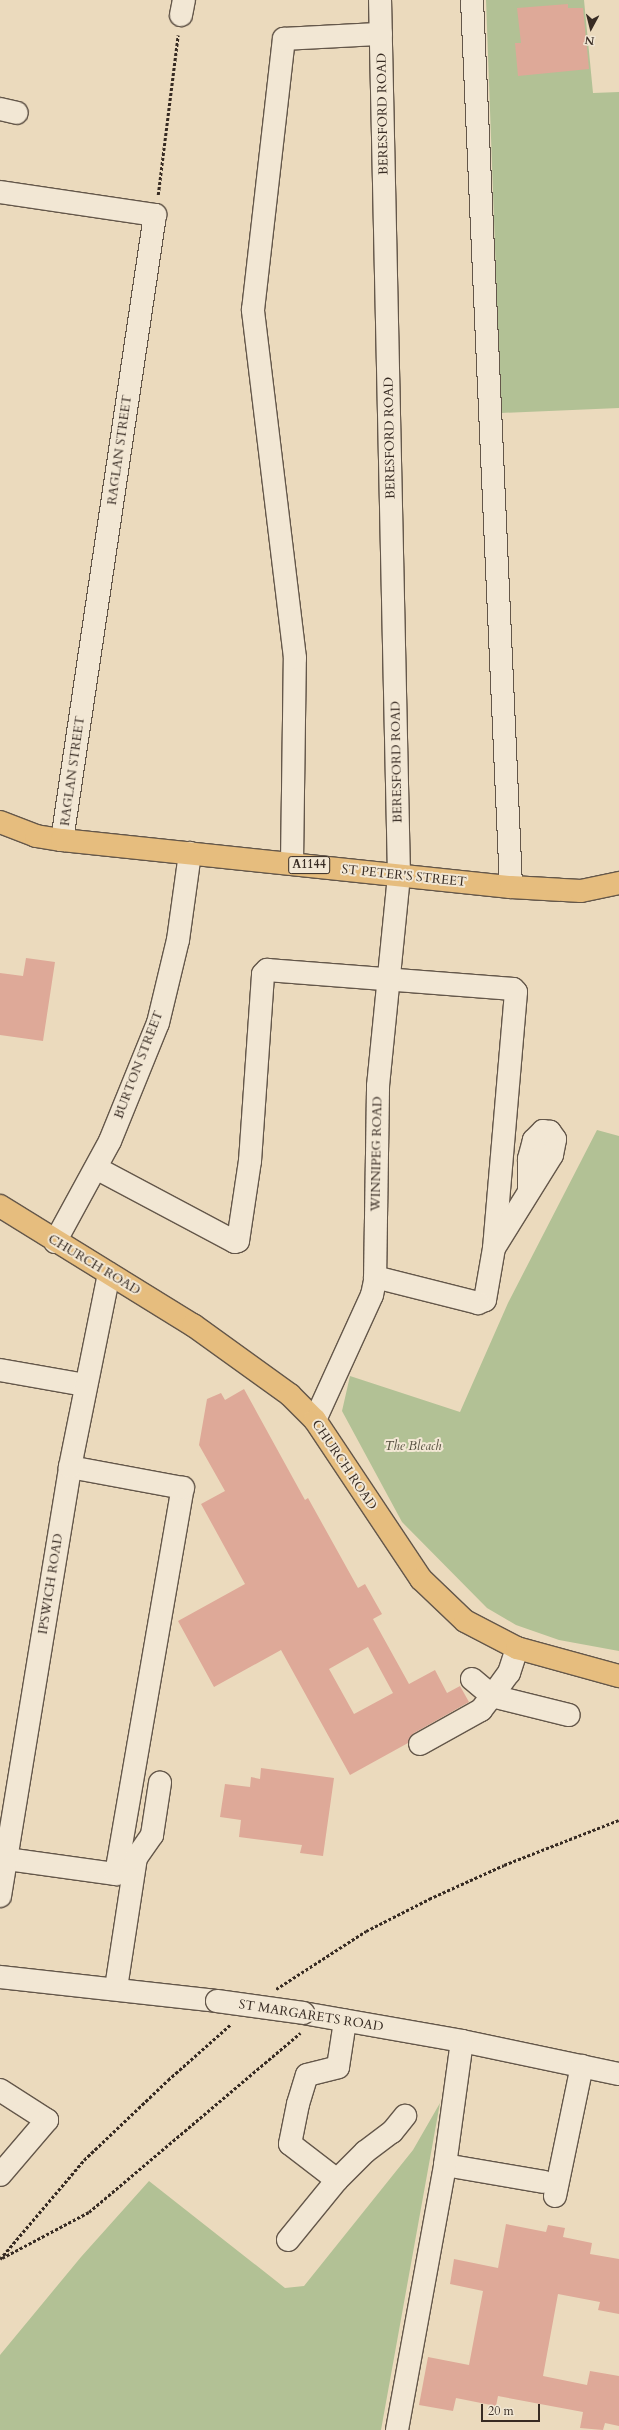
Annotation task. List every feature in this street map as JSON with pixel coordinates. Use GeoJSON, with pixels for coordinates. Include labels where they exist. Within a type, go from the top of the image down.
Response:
{"type":"FeatureCollection","features":[{"type":"Feature","properties":{"kind":"main road","name":"ST PETER'S STREET"},"geometry":{"type":"LineString","coordinates":[[0,822],[36,836],[62,840],[292,863],[511,888],[582,891],[619,883]]}},
{"type":"Feature","properties":{"kind":"main road","name":"CHURCH ROAD"},"geometry":{"type":"LineString","coordinates":[[0,1206],[55,1242],[193,1325],[255,1368],[290,1395],[315,1420],[421,1579],[465,1621],[488,1635],[517,1648],[619,1676]]}},
{"type":"Feature","properties":{"kind":"street","name":"BERESFORD ROAD"},"geometry":{"type":"LineString","coordinates":[[380,0],[399,876]]}},
{"type":"Feature","properties":{"kind":"street"},"geometry":{"type":"LineString","coordinates":[[472,0],[511,888]]}},
{"type":"Feature","properties":{"kind":"street"},"geometry":{"type":"LineString","coordinates":[[292,863],[296,658],[253,310],[284,39],[381,34]]}},
{"type":"Feature","properties":{"kind":"street"},"geometry":{"type":"LineString","coordinates":[[0,192],[155,215]]}},
{"type":"Feature","properties":{"kind":"street","name":"RAGLAN STREET"},"geometry":{"type":"LineString","coordinates":[[62,840],[155,215]]}},
{"type":"Feature","properties":{"kind":"street","name":"BURTON STREET"},"geometry":{"type":"LineString","coordinates":[[55,1242],[96,1168],[158,1023],[178,940],[190,853]]}},
{"type":"Feature","properties":{"kind":"street","name":"WINNIPEG ROAD"},"geometry":{"type":"LineString","coordinates":[[315,1420],[372,1295],[375,1277],[378,1086],[399,876]]}},
{"type":"Feature","properties":{"kind":"street"},"geometry":{"type":"LineString","coordinates":[[96,1168],[235,1242],[238,1241],[250,1161],[263,974],[267,970],[513,989],[516,992],[494,1248],[482,1303],[375,1277]]}},
{"type":"Feature","properties":{"kind":"street"},"geometry":{"type":"LineString","coordinates":[[494,1248],[529,1192]]}},
{"type":"Feature","properties":{"kind":"street","name":"IPSWICH ROAD"},"geometry":{"type":"LineString","coordinates":[[0,1896],[3,1858],[70,1467],[85,1385],[109,1274]]}},
{"type":"Feature","properties":{"kind":"street"},"geometry":{"type":"LineString","coordinates":[[0,1370],[85,1385]]}},
{"type":"Feature","properties":{"kind":"street"},"geometry":{"type":"LineString","coordinates":[[3,1858],[116,1874],[183,1488],[70,1467]]}},
{"type":"Feature","properties":{"kind":"street"},"geometry":{"type":"LineString","coordinates":[[420,1744],[481,1710],[509,1673],[517,1648]]}},
{"type":"Feature","properties":{"kind":"street"},"geometry":{"type":"LineString","coordinates":[[472,1679],[492,1696],[569,1715]]}},
{"type":"Feature","properties":{"kind":"street"},"geometry":{"type":"LineString","coordinates":[[116,1988],[136,1858],[152,1835],[160,1783]]}},
{"type":"Feature","properties":{"kind":"street","name":"ST MARGARETS ROAD"},"geometry":{"type":"LineString","coordinates":[[0,1976],[116,1988],[312,2015],[462,2041],[619,2074]]}},
{"type":"Feature","properties":{"kind":"street"},"geometry":{"type":"LineString","coordinates":[[337,2180],[290,2144],[298,2104],[307,2075],[338,2067],[345,2021]]}},
{"type":"Feature","properties":{"kind":"street"},"geometry":{"type":"LineString","coordinates":[[397,2430],[445,2165],[462,2041]]}},
{"type":"Feature","properties":{"kind":"street"},"geometry":{"type":"LineString","coordinates":[[445,2165],[549,2189],[582,2066]]}},
{"type":"Feature","properties":{"kind":"street"},"geometry":{"type":"LineString","coordinates":[[0,2090],[47,2120],[0,2175]]}},
{"type":"Feature","properties":{"kind":"street"},"geometry":{"type":"LineString","coordinates":[[288,2240],[337,2180],[365,2152],[392,2132],[405,2116]]}},
{"type":"Feature","properties":{"kind":"path"},"geometry":{"type":"LineString","coordinates":[[155,215],[182,7]]}},
{"type":"Feature","properties":{"kind":"path"},"geometry":{"type":"LineString","coordinates":[[0,2259],[88,2212],[312,2015]]}},
{"type":"Feature","properties":{"kind":"green space"},"geometry":{"type":"Polygon","coordinates":[[[486,0],[584,0],[593,93],[619,92],[619,408],[501,413],[486,0]]]}},
{"type":"Feature","properties":{"kind":"green space","name":"The Bleach"},"geometry":{"type":"Polygon","coordinates":[[[597,1130],[619,1136],[619,1651],[559,1640],[516,1625],[487,1608],[402,1522],[342,1411],[350,1376],[460,1412],[508,1303],[597,1130]]]}},
{"type":"Feature","properties":{"kind":"green space"},"geometry":{"type":"Polygon","coordinates":[[[440,2103],[381,2430],[0,2430],[0,2355],[81,2257],[149,2181],[285,2288],[304,2286],[413,2150],[440,2103]]]}},
{"type":"Feature","properties":{"kind":"building"},"geometry":{"type":"Polygon","coordinates":[[[568,4],[568,8],[583,8],[589,69],[518,76],[515,43],[521,43],[517,8],[568,4]]]}},
{"type":"Feature","properties":{"kind":"building"},"geometry":{"type":"Polygon","coordinates":[[[26,958],[55,962],[43,1041],[0,1035],[0,973],[23,976],[26,958]]]}},
{"type":"Feature","properties":{"kind":"building"},"geometry":{"type":"Polygon","coordinates":[[[244,1389],[305,1500],[308,1498],[358,1588],[365,1584],[382,1614],[373,1619],[409,1684],[435,1670],[447,1693],[460,1686],[469,1702],[414,1733],[408,1743],[350,1775],[281,1650],[214,1687],[178,1621],[245,1584],[201,1504],[225,1491],[199,1445],[207,1399],[221,1393],[225,1400],[244,1389]],[[368,1647],[329,1669],[354,1714],[393,1693],[368,1647]]]}},
{"type":"Feature","properties":{"kind":"building"},"geometry":{"type":"Polygon","coordinates":[[[261,1768],[334,1778],[323,1856],[300,1853],[302,1845],[239,1837],[241,1820],[220,1817],[225,1784],[250,1787],[251,1777],[260,1779],[261,1768]]]}},
{"type":"Feature","properties":{"kind":"building"},"geometry":{"type":"Polygon","coordinates":[[[506,2224],[546,2232],[548,2225],[565,2228],[563,2237],[592,2243],[590,2254],[619,2259],[619,2314],[598,2310],[600,2302],[558,2294],[543,2376],[587,2385],[590,2371],[619,2376],[619,2426],[605,2423],[603,2430],[580,2428],[583,2412],[498,2396],[496,2406],[456,2398],[453,2411],[419,2405],[428,2357],[469,2365],[483,2291],[450,2284],[454,2259],[498,2268],[506,2224]]]}}]}
